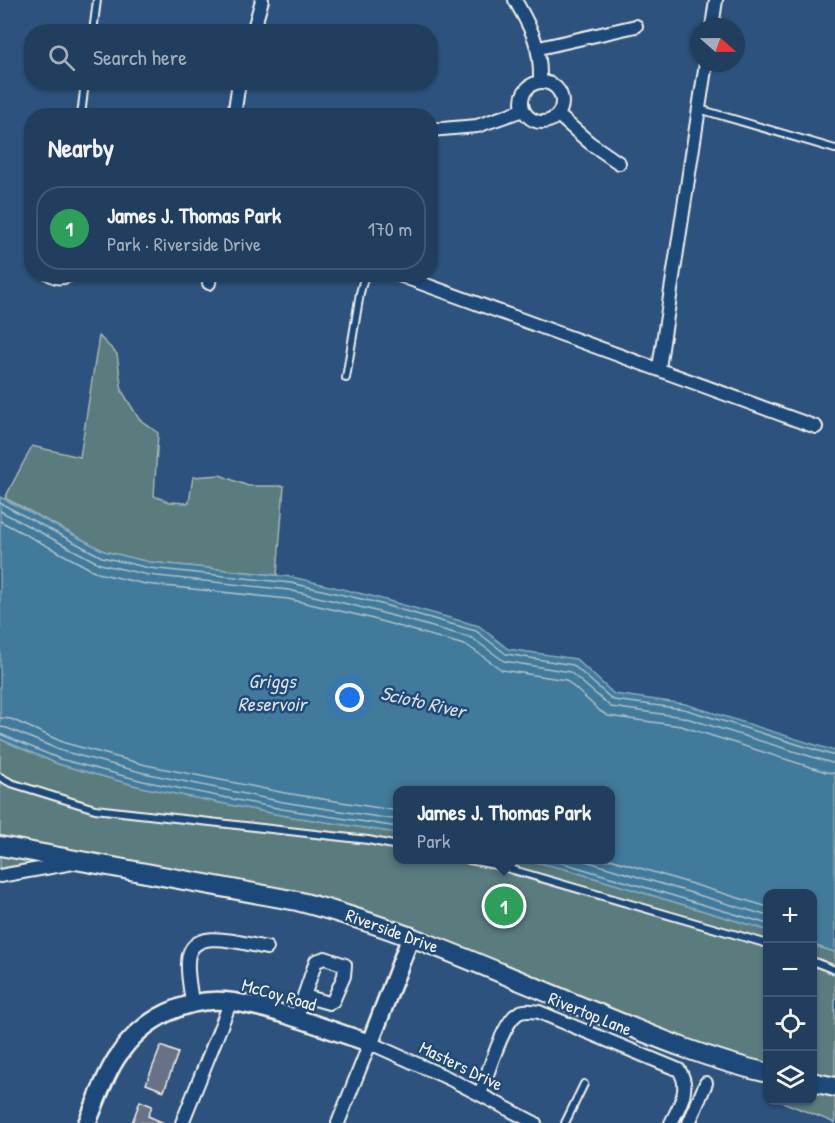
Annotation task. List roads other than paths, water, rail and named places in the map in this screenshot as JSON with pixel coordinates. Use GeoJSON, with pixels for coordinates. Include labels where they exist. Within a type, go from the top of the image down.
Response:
{"type":"FeatureCollection","features":[{"type":"Feature","properties":{"kind":"main road","name":"Riverside Drive"},"geometry":{"type":"LineString","coordinates":[[0,846],[297,901],[337,911],[411,936],[671,1044],[731,1065],[763,1072]]}},
{"type":"Feature","properties":{"kind":"main road"},"geometry":{"type":"LineString","coordinates":[[370,1043],[411,936]]}},
{"type":"Feature","properties":{"kind":"main road","name":"McCoy Road"},"geometry":{"type":"LineString","coordinates":[[87,1123],[109,1072],[125,1046],[155,1020],[173,1010],[192,1004],[212,1001],[231,1002],[296,1019],[370,1043]]}},
{"type":"Feature","properties":{"kind":"main road"},"geometry":{"type":"LineString","coordinates":[[817,1084],[835,1087]]}},
{"type":"Feature","properties":{"kind":"street"},"geometry":{"type":"LineString","coordinates":[[255,24],[262,0]]}},
{"type":"Feature","properties":{"kind":"street"},"geometry":{"type":"LineString","coordinates":[[515,0],[539,48],[540,81]]}},
{"type":"Feature","properties":{"kind":"street"},"geometry":{"type":"LineString","coordinates":[[713,18],[716,0]]}},
{"type":"Feature","properties":{"kind":"street"},"geometry":{"type":"LineString","coordinates":[[539,48],[636,26]]}},
{"type":"Feature","properties":{"kind":"street"},"geometry":{"type":"LineString","coordinates":[[658,368],[705,72]]}},
{"type":"Feature","properties":{"kind":"street"},"geometry":{"type":"LineString","coordinates":[[540,81],[552,84],[560,92],[562,104],[558,115],[542,123],[530,119],[521,103],[524,91],[540,81]]}},
{"type":"Feature","properties":{"kind":"street"},"geometry":{"type":"LineString","coordinates":[[235,108],[238,90]]}},
{"type":"Feature","properties":{"kind":"street"},"geometry":{"type":"LineString","coordinates":[[438,129],[477,126],[523,110]]}},
{"type":"Feature","properties":{"kind":"street"},"geometry":{"type":"LineString","coordinates":[[558,115],[590,143],[619,163]]}},
{"type":"Feature","properties":{"kind":"street"},"geometry":{"type":"LineString","coordinates":[[418,282],[816,427]]}},
{"type":"Feature","properties":{"kind":"street"},"geometry":{"type":"LineString","coordinates":[[0,876],[86,861]]}},
{"type":"Feature","properties":{"kind":"street"},"geometry":{"type":"LineString","coordinates":[[192,1004],[188,961],[190,951],[196,943],[211,939],[267,948]]}},
{"type":"Feature","properties":{"kind":"street"},"geometry":{"type":"LineString","coordinates":[[296,1019],[304,996]]}},
{"type":"Feature","properties":{"kind":"street"},"geometry":{"type":"LineString","coordinates":[[182,1123],[231,1002]]}},
{"type":"Feature","properties":{"kind":"street","name":"Rivertop Lane"},"geometry":{"type":"LineString","coordinates":[[480,1094],[503,1033],[517,1013],[528,1010],[539,1012],[679,1070],[685,1078],[685,1089],[671,1123]]}},
{"type":"Feature","properties":{"kind":"street"},"geometry":{"type":"LineString","coordinates":[[338,1123],[370,1043]]}},
{"type":"Feature","properties":{"kind":"street","name":"Masters Drive"},"geometry":{"type":"LineString","coordinates":[[370,1043],[448,1078],[536,1123]]}},
{"type":"Feature","properties":{"kind":"street"},"geometry":{"type":"LineString","coordinates":[[689,1123],[706,1083]]}},
{"type":"Feature","properties":{"kind":"lane"},"geometry":{"type":"LineString","coordinates":[[94,24],[97,0]]}},
{"type":"Feature","properties":{"kind":"lane"},"geometry":{"type":"LineString","coordinates":[[82,108],[85,90]]}},
{"type":"Feature","properties":{"kind":"lane"},"geometry":{"type":"LineString","coordinates":[[699,109],[835,149]]}},
{"type":"Feature","properties":{"kind":"lane"},"geometry":{"type":"LineString","coordinates":[[346,378],[363,282]]}},
{"type":"Feature","properties":{"kind":"lane"},"geometry":{"type":"LineString","coordinates":[[0,777],[11,783],[95,809],[368,840],[393,845]]}},
{"type":"Feature","properties":{"kind":"lane"},"geometry":{"type":"LineString","coordinates":[[491,864],[765,943]]}},
{"type":"Feature","properties":{"kind":"lane"},"geometry":{"type":"LineString","coordinates":[[817,963],[835,970]]}},
{"type":"Feature","properties":{"kind":"lane"},"geometry":{"type":"LineString","coordinates":[[566,1123],[584,1084]]}},
{"type":"Feature","properties":{"kind":"water","name":"Griggs Reservoir"},"geometry":{"type":"Polygon","coordinates":[[[0,497],[104,551],[149,562],[292,577],[371,596],[479,626],[508,649],[576,659],[614,694],[685,704],[835,751],[835,952],[817,946],[817,889],[763,889],[763,929],[544,864],[615,864],[615,786],[393,786],[393,832],[281,815],[141,787],[58,764],[0,739],[0,497]]]}},
{"type":"Feature","properties":{"kind":"place","name":"James J. Thomas Park"},"geometry":{"type":"Point","coordinates":[504,906]}},
{"type":"Feature","properties":{"kind":"water label","name":"Scioto River"},"geometry":{"type":"Point","coordinates":[423,702]}}]}
